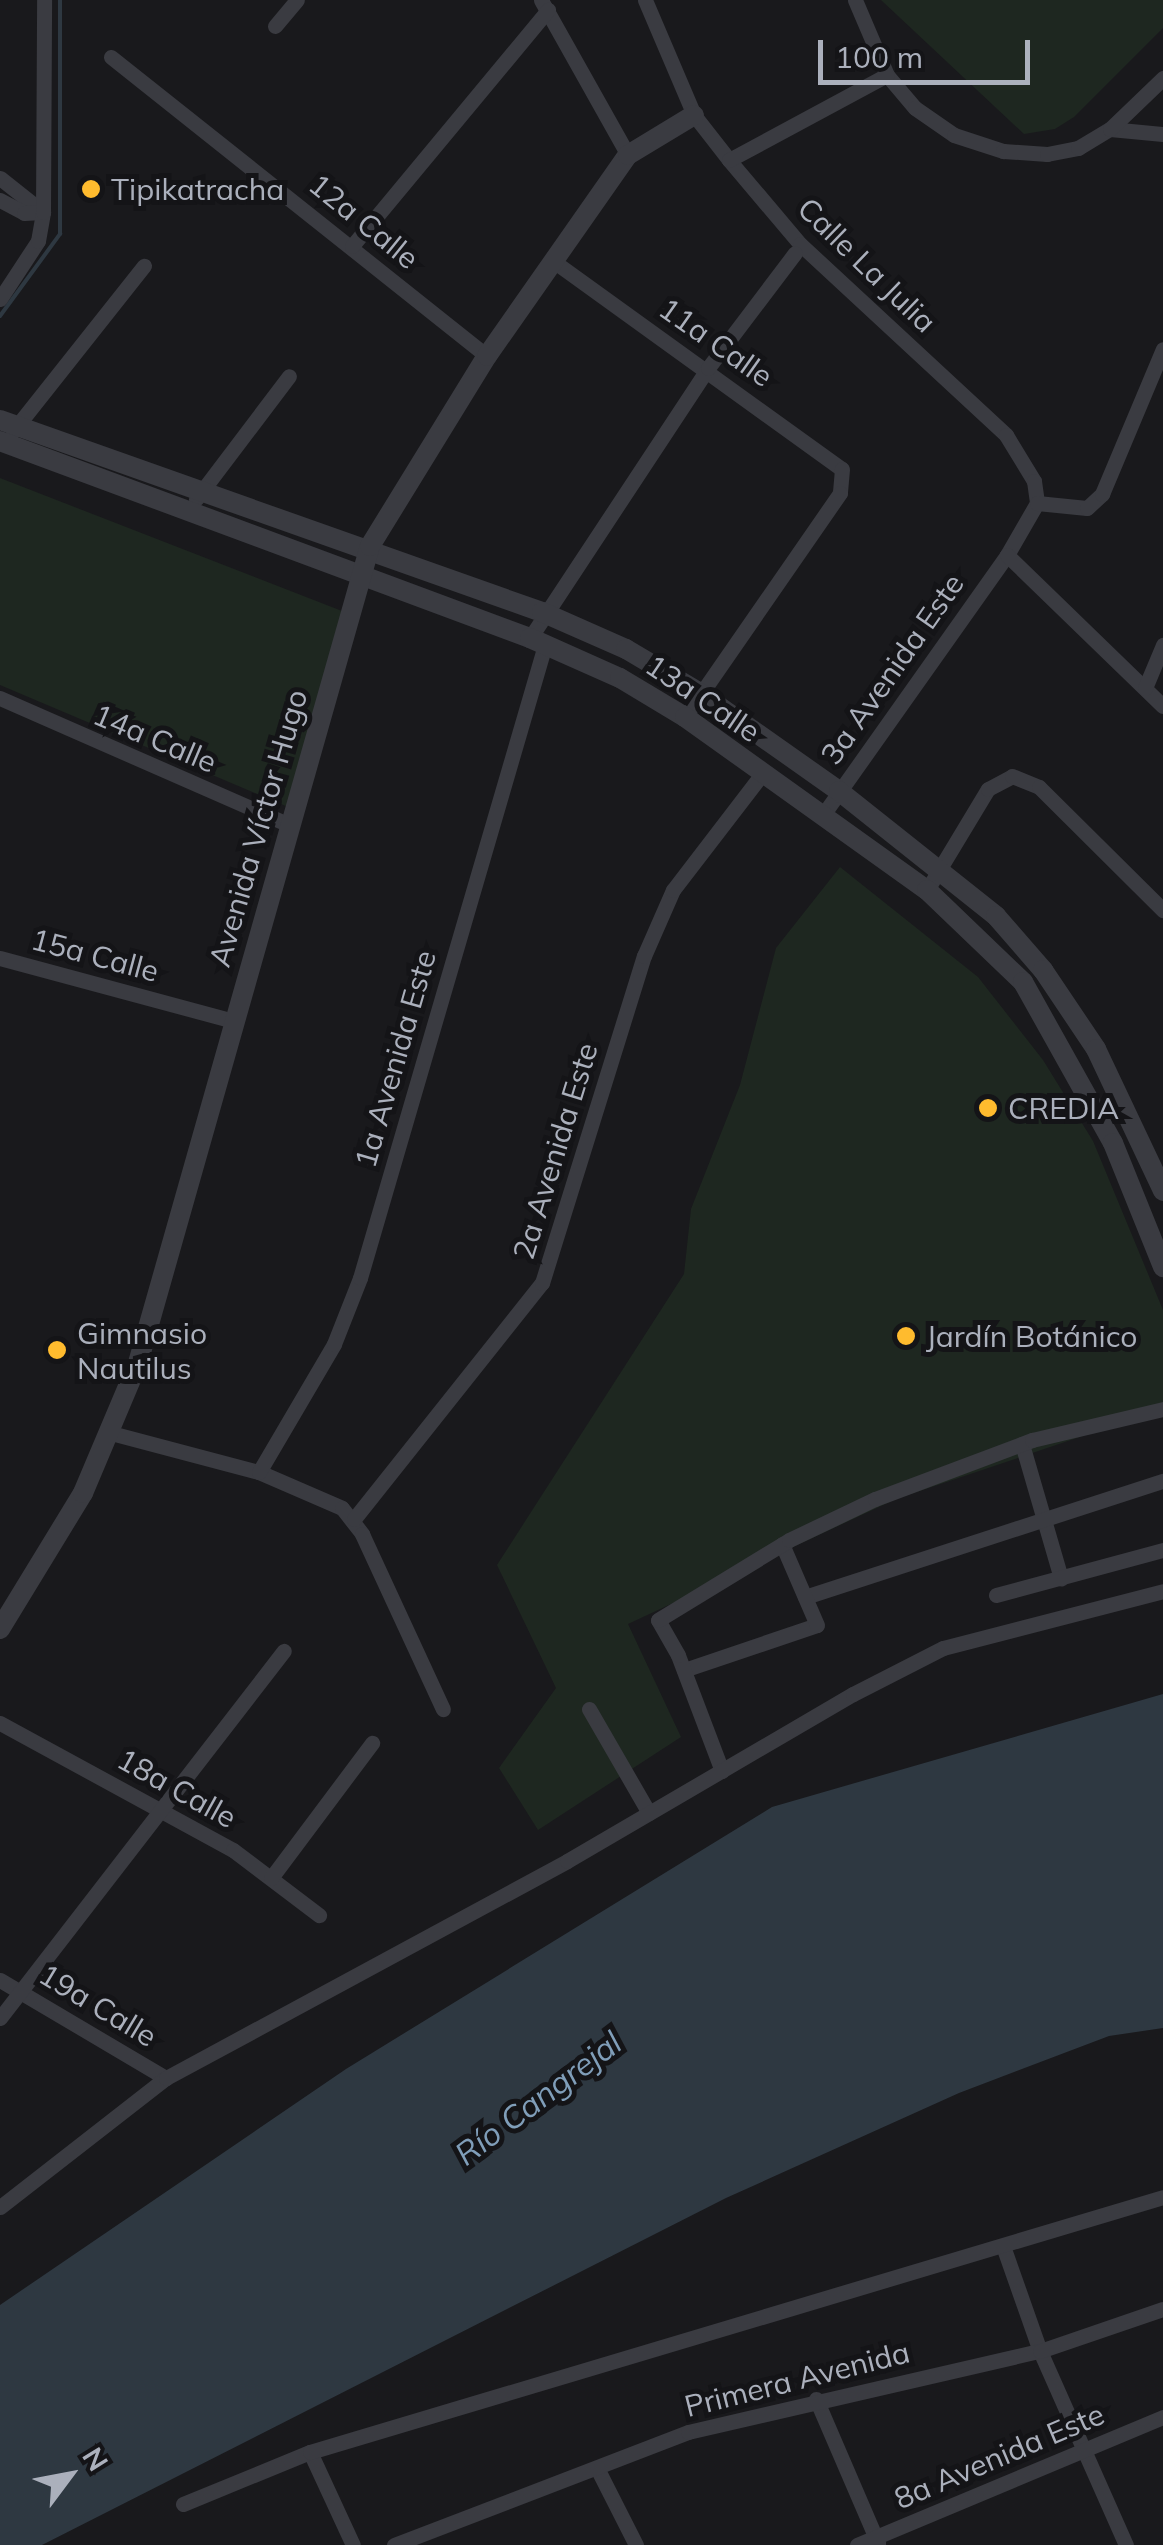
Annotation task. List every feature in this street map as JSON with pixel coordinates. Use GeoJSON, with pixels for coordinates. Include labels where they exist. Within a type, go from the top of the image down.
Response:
{"type":"FeatureCollection","features":[{"type":"Feature","properties":{"kind":"street"},"geometry":{"type":"LineString","coordinates":[[0,299],[38,240],[42,212],[44,0]]}},
{"type":"Feature","properties":{"kind":"street"},"geometry":{"type":"LineString","coordinates":[[275,26],[297,0]]}},
{"type":"Feature","properties":{"kind":"street","name":"Calle La Julia"},"geometry":{"type":"LineString","coordinates":[[645,0],[694,114],[729,160],[800,244],[1006,435],[1029,468],[1037,503]]}},
{"type":"Feature","properties":{"kind":"street"},"geometry":{"type":"LineString","coordinates":[[855,0],[887,75],[915,108],[954,135],[1003,151],[1063,152],[1110,129],[1163,78]]}},
{"type":"Feature","properties":{"kind":"street"},"geometry":{"type":"LineString","coordinates":[[352,246],[544,5],[628,155]]}},
{"type":"Feature","properties":{"kind":"street","name":"12a Calle"},"geometry":{"type":"LineString","coordinates":[[111,57],[487,356]]}},
{"type":"Feature","properties":{"kind":"street"},"geometry":{"type":"LineString","coordinates":[[729,160],[887,75]]}},
{"type":"Feature","properties":{"kind":"street","name":"Avenida Víctor Hugo"},"geometry":{"type":"LineString","coordinates":[[0,1629],[83,1493],[112,1433],[138,1363],[370,546],[487,356],[556,264],[628,155],[694,114]]}},
{"type":"Feature","properties":{"kind":"street"},"geometry":{"type":"LineString","coordinates":[[1110,129],[1163,134]]}},
{"type":"Feature","properties":{"kind":"street"},"geometry":{"type":"LineString","coordinates":[[0,178],[42,212]]}},
{"type":"Feature","properties":{"kind":"street"},"geometry":{"type":"LineString","coordinates":[[0,200],[24,213],[42,212]]}},
{"type":"Feature","properties":{"kind":"street","name":"1a Avenida Este"},"geometry":{"type":"LineString","coordinates":[[259,1472],[334,1344],[360,1278],[538,641],[542,612],[708,368],[794,252]]}},
{"type":"Feature","properties":{"kind":"street","name":"11a Calle"},"geometry":{"type":"LineString","coordinates":[[556,264],[708,368],[842,469],[840,493],[700,694]]}},
{"type":"Feature","properties":{"kind":"street"},"geometry":{"type":"LineString","coordinates":[[6,433],[144,266]]}},
{"type":"Feature","properties":{"kind":"street"},"geometry":{"type":"LineString","coordinates":[[1163,349],[1159,370],[1102,494],[1087,508],[1037,503],[1007,555],[1163,706]]}},
{"type":"Feature","properties":{"kind":"street"},"geometry":{"type":"LineString","coordinates":[[194,503],[289,376]]}},
{"type":"Feature","properties":{"kind":"street","name":"13a Calle"},"geometry":{"type":"LineString","coordinates":[[6,433],[194,503],[538,641],[685,718],[928,890],[1023,982],[1114,1144],[1163,1267]]}},
{"type":"Feature","properties":{"kind":"street","name":"13a Calle"},"geometry":{"type":"LineString","coordinates":[[194,503],[370,546],[626,648],[700,694],[838,791],[941,868],[1043,970],[1096,1049],[1163,1191]]}},
{"type":"Feature","properties":{"kind":"street","name":"3a Avenida Este"},"geometry":{"type":"LineString","coordinates":[[822,816],[1007,555]]}},
{"type":"Feature","properties":{"kind":"street"},"geometry":{"type":"LineString","coordinates":[[1145,688],[1163,645]]}},
{"type":"Feature","properties":{"kind":"street"},"geometry":{"type":"LineString","coordinates":[[685,718],[700,694]]}},
{"type":"Feature","properties":{"kind":"street","name":"14a Calle"},"geometry":{"type":"LineString","coordinates":[[0,698],[290,825]]}},
{"type":"Feature","properties":{"kind":"street","name":"2a Avenida Este"},"geometry":{"type":"LineString","coordinates":[[354,1519],[542,1283],[644,956],[673,890],[762,774]]}},
{"type":"Feature","properties":{"kind":"street"},"geometry":{"type":"LineString","coordinates":[[928,890],[988,789],[1012,776],[1039,787],[1163,910]]}},
{"type":"Feature","properties":{"kind":"street","name":"15a Calle"},"geometry":{"type":"LineString","coordinates":[[0,958],[234,1021]]}},
{"type":"Feature","properties":{"kind":"street"},"geometry":{"type":"LineString","coordinates":[[1070,1063],[1096,1049]]}},
{"type":"Feature","properties":{"kind":"street"},"geometry":{"type":"LineString","coordinates":[[722,1770],[684,1670],[658,1620],[782,1544],[875,1498],[1022,1444],[1163,1409]]}},
{"type":"Feature","properties":{"kind":"street"},"geometry":{"type":"LineString","coordinates":[[112,1433],[259,1472],[354,1519],[443,1709]]}},
{"type":"Feature","properties":{"kind":"street"},"geometry":{"type":"LineString","coordinates":[[1022,1444],[1061,1578]]}},
{"type":"Feature","properties":{"kind":"street"},"geometry":{"type":"LineString","coordinates":[[805,1598],[1163,1481]]}},
{"type":"Feature","properties":{"kind":"street"},"geometry":{"type":"LineString","coordinates":[[684,1670],[817,1625],[782,1544]]}},
{"type":"Feature","properties":{"kind":"street"},"geometry":{"type":"LineString","coordinates":[[996,1595],[1163,1550]]}},
{"type":"Feature","properties":{"kind":"street"},"geometry":{"type":"LineString","coordinates":[[0,2207],[166,2078],[943,1648],[1163,1591]]}},
{"type":"Feature","properties":{"kind":"street"},"geometry":{"type":"LineString","coordinates":[[0,2018],[284,1651]]}},
{"type":"Feature","properties":{"kind":"street"},"geometry":{"type":"LineString","coordinates":[[589,1709],[649,1813]]}},
{"type":"Feature","properties":{"kind":"street","name":"18a Calle"},"geometry":{"type":"LineString","coordinates":[[0,1724],[164,1810],[271,1878],[319,1915]]}},
{"type":"Feature","properties":{"kind":"street"},"geometry":{"type":"LineString","coordinates":[[271,1878],[372,1743]]}},
{"type":"Feature","properties":{"kind":"street","name":"19a Calle"},"geometry":{"type":"LineString","coordinates":[[0,1980],[166,2078]]}},
{"type":"Feature","properties":{"kind":"street"},"geometry":{"type":"LineString","coordinates":[[183,2504],[310,2452],[1163,2197]]}},
{"type":"Feature","properties":{"kind":"street"},"geometry":{"type":"LineString","coordinates":[[1002,2246],[1040,2351],[1126,2545]]}},
{"type":"Feature","properties":{"kind":"street","name":"Primera Avenida"},"geometry":{"type":"LineString","coordinates":[[394,2545],[598,2470],[688,2432],[816,2399],[1040,2351],[1163,2309]]}},
{"type":"Feature","properties":{"kind":"street"},"geometry":{"type":"LineString","coordinates":[[816,2399],[877,2541]]}},
{"type":"Feature","properties":{"kind":"street","name":"8a Avenida Este"},"geometry":{"type":"LineString","coordinates":[[856,2545],[877,2541],[1163,2417]]}},
{"type":"Feature","properties":{"kind":"street"},"geometry":{"type":"LineString","coordinates":[[310,2452],[353,2545]]}},
{"type":"Feature","properties":{"kind":"street"},"geometry":{"type":"LineString","coordinates":[[598,2470],[636,2545]]}},
{"type":"Feature","properties":{"kind":"shaded area"},"geometry":{"type":"Polygon","coordinates":[[[881,0],[1163,0],[1163,28],[1074,117],[1055,129],[1024,134],[881,0]]]}},
{"type":"Feature","properties":{"kind":"shaded area"},"geometry":{"type":"Polygon","coordinates":[[[0,478],[342,611],[288,807],[0,685],[0,478]]]}},
{"type":"Feature","properties":{"kind":"shaded area","name":"Jardín Botánico"},"geometry":{"type":"Polygon","coordinates":[[[840,867],[978,977],[1043,1060],[1093,1141],[1163,1310],[1163,1409],[896,1499],[628,1624],[681,1737],[538,1830],[499,1768],[556,1688],[497,1565],[684,1274],[691,1209],[740,1085],[776,948],[840,867]]]}},
{"type":"Feature","properties":{"kind":"water","name":"Río Cangrejal"},"geometry":{"type":"Polygon","coordinates":[[[1163,1694],[1163,2028],[1109,2036],[959,2093],[726,2198],[42,2545],[0,2545],[0,2305],[346,2069],[772,1807],[1163,1694]]]}},
{"type":"Feature","properties":{"kind":"waterway"},"geometry":{"type":"LineString","coordinates":[[0,316],[60,234],[60,0]]}},
{"type":"Feature","properties":{"kind":"place","name":"Tipikatracha"},"geometry":{"type":"Point","coordinates":[91,189]}},
{"type":"Feature","properties":{"kind":"place","name":"CREDIA"},"geometry":{"type":"Point","coordinates":[988,1108]}},
{"type":"Feature","properties":{"kind":"place","name":"Jardín Botánico"},"geometry":{"type":"Point","coordinates":[906,1336]}},
{"type":"Feature","properties":{"kind":"place","name":"Gimnasio Nautilus"},"geometry":{"type":"Point","coordinates":[57,1350]}}]}
